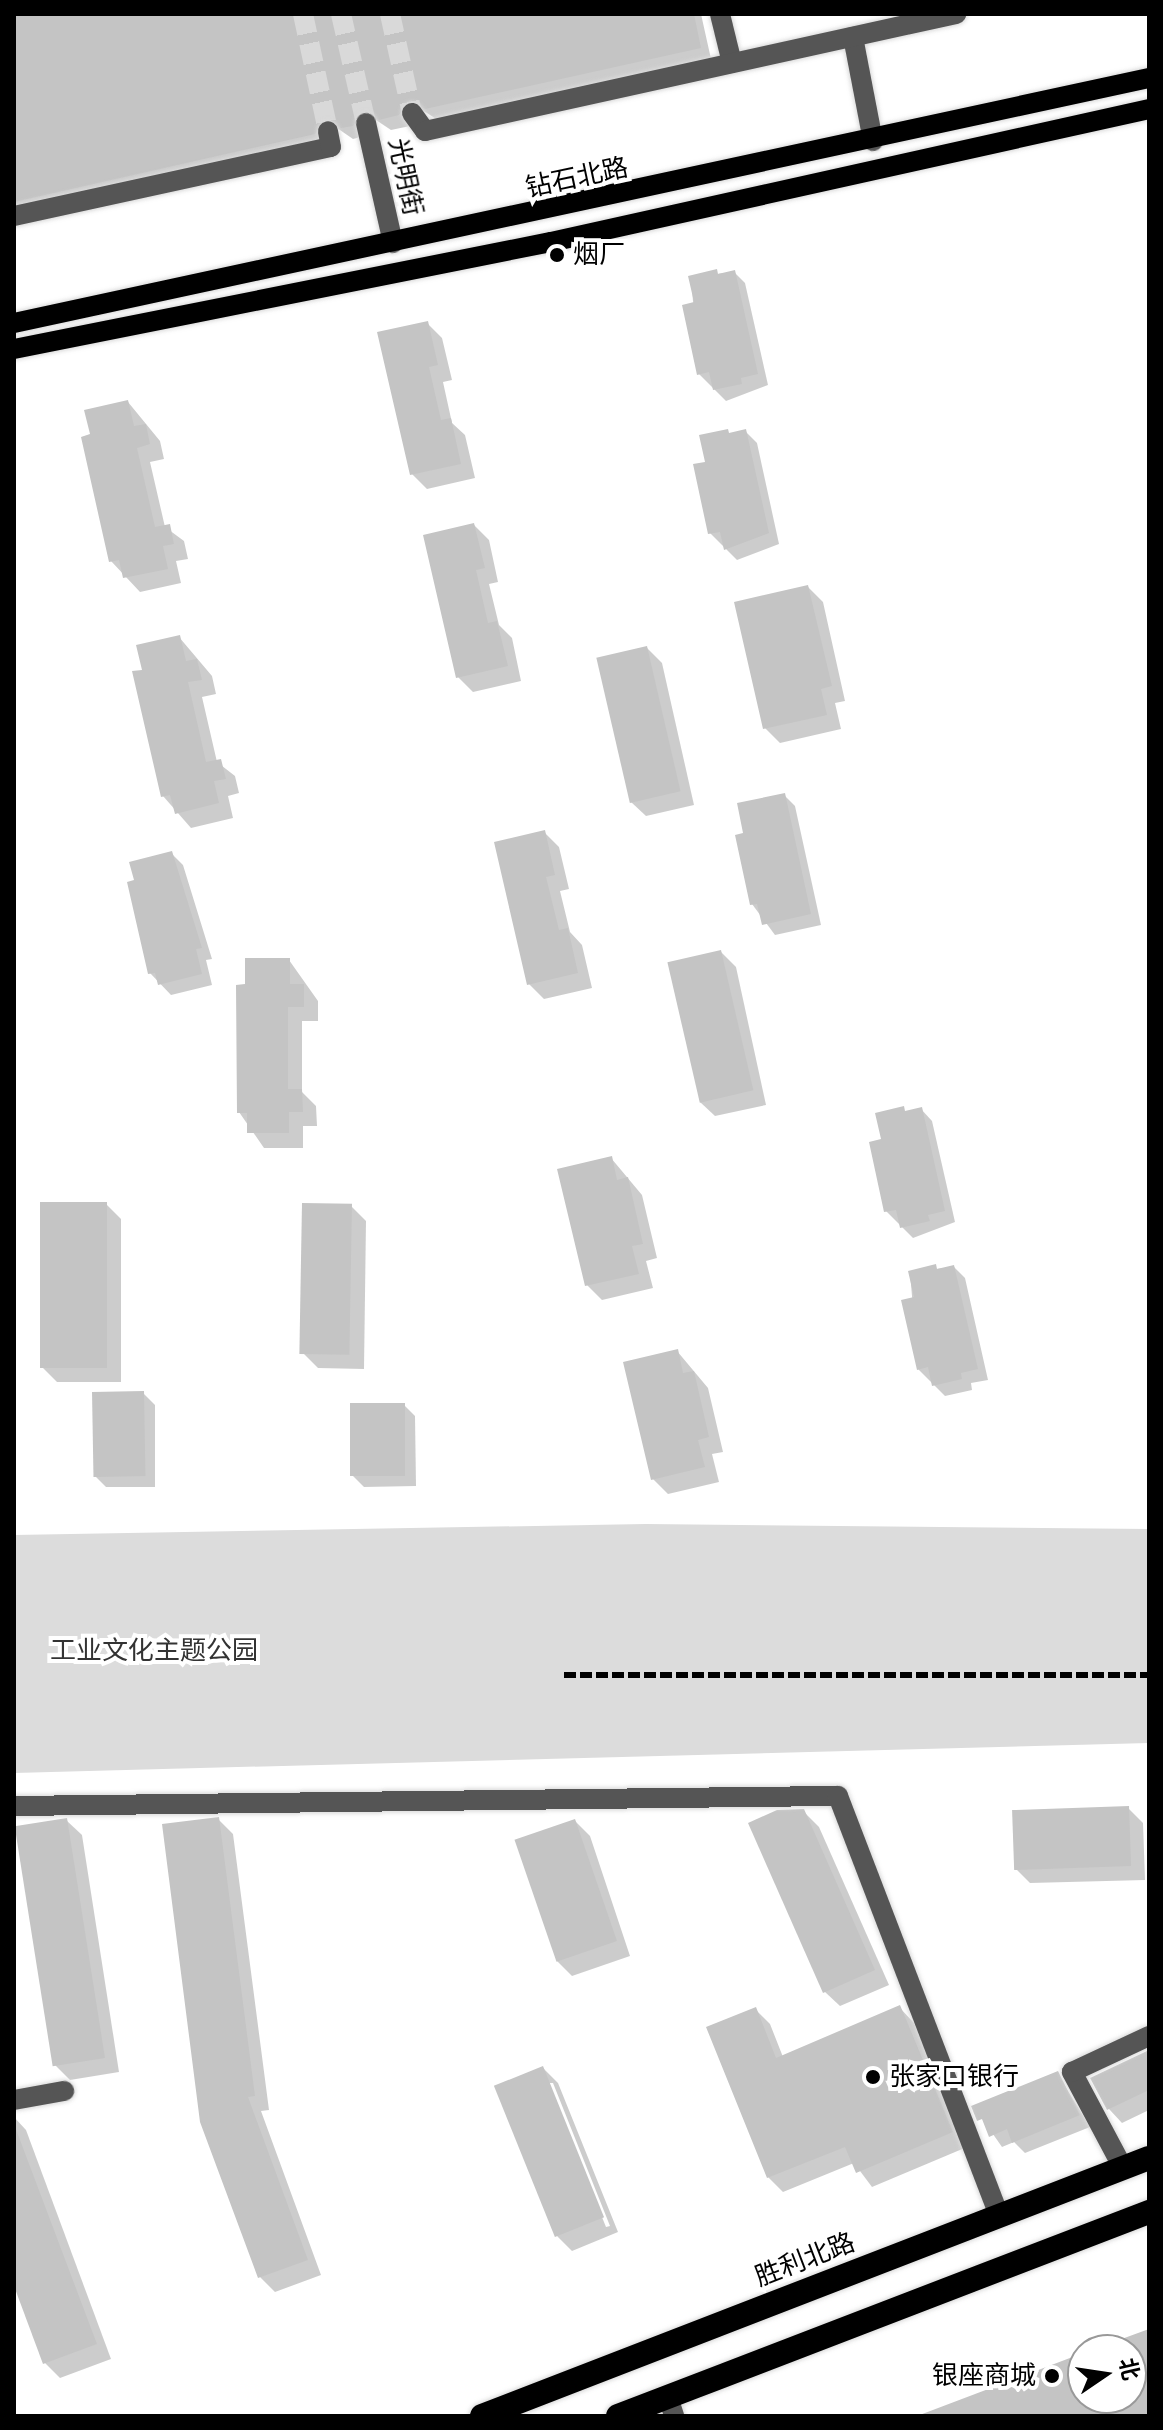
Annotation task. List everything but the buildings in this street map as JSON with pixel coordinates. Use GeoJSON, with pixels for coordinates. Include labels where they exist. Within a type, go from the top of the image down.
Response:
{"type":"FeatureCollection","features":[{"type":"Feature","properties":{"kind":"highway","name":"胜利北路"},"geometry":{"type":"LineString","coordinates":[[482,2416],[1149,2158]]}},
{"type":"Feature","properties":{"kind":"highway"},"geometry":{"type":"LineString","coordinates":[[618,2416],[671,2407],[1149,2212]]}},
{"type":"Feature","properties":{"kind":"main road","name":"钻石北路"},"geometry":{"type":"LineString","coordinates":[[14,323],[873,141],[1149,78]]}},
{"type":"Feature","properties":{"kind":"main road"},"geometry":{"type":"LineString","coordinates":[[14,349],[551,242],[1149,109]]}},
{"type":"Feature","properties":{"kind":"street"},"geometry":{"type":"LineString","coordinates":[[720,14],[732,63]]}},
{"type":"Feature","properties":{"kind":"street"},"geometry":{"type":"LineString","coordinates":[[412,113],[425,131],[956,14]]}},
{"type":"Feature","properties":{"kind":"street"},"geometry":{"type":"LineString","coordinates":[[853,37],[873,141]]}},
{"type":"Feature","properties":{"kind":"street","name":"光明街"},"geometry":{"type":"LineString","coordinates":[[366,123],[393,243]]}},
{"type":"Feature","properties":{"kind":"street"},"geometry":{"type":"LineString","coordinates":[[14,216],[331,147],[328,131]]}},
{"type":"Feature","properties":{"kind":"street"},"geometry":{"type":"LineString","coordinates":[[14,1806],[838,1796],[999,2215]]}},
{"type":"Feature","properties":{"kind":"street"},"geometry":{"type":"LineString","coordinates":[[1123,2168],[1072,2072],[1149,2036]]}},
{"type":"Feature","properties":{"kind":"street"},"geometry":{"type":"LineString","coordinates":[[14,2100],[64,2091]]}},
{"type":"Feature","properties":{"kind":"green space","name":"工业文化主题公园"},"geometry":{"type":"Polygon","coordinates":[[[646,1524],[1149,1529],[1149,1743],[14,1773],[14,1535],[646,1524]]]}},
{"type":"Feature","properties":{"kind":"tunnel"},"geometry":{"type":"LineString","coordinates":[[303,14],[328,131]]}},
{"type":"Feature","properties":{"kind":"tunnel"},"geometry":{"type":"LineString","coordinates":[[341,14],[366,123]]}},
{"type":"Feature","properties":{"kind":"tunnel"},"geometry":{"type":"LineString","coordinates":[[390,14],[412,113]]}},
{"type":"Feature","properties":{"kind":"railway"},"geometry":{"type":"LineString","coordinates":[[564,1675],[1149,1675]]}},
{"type":"Feature","properties":{"kind":"place","name":"烟厂"},"geometry":{"type":"Point","coordinates":[557,255]}},
{"type":"Feature","properties":{"kind":"place","name":"张家口银行"},"geometry":{"type":"Point","coordinates":[873,2077]}},
{"type":"Feature","properties":{"kind":"place","name":"银座商城"},"geometry":{"type":"Point","coordinates":[1052,2376]}}]}
